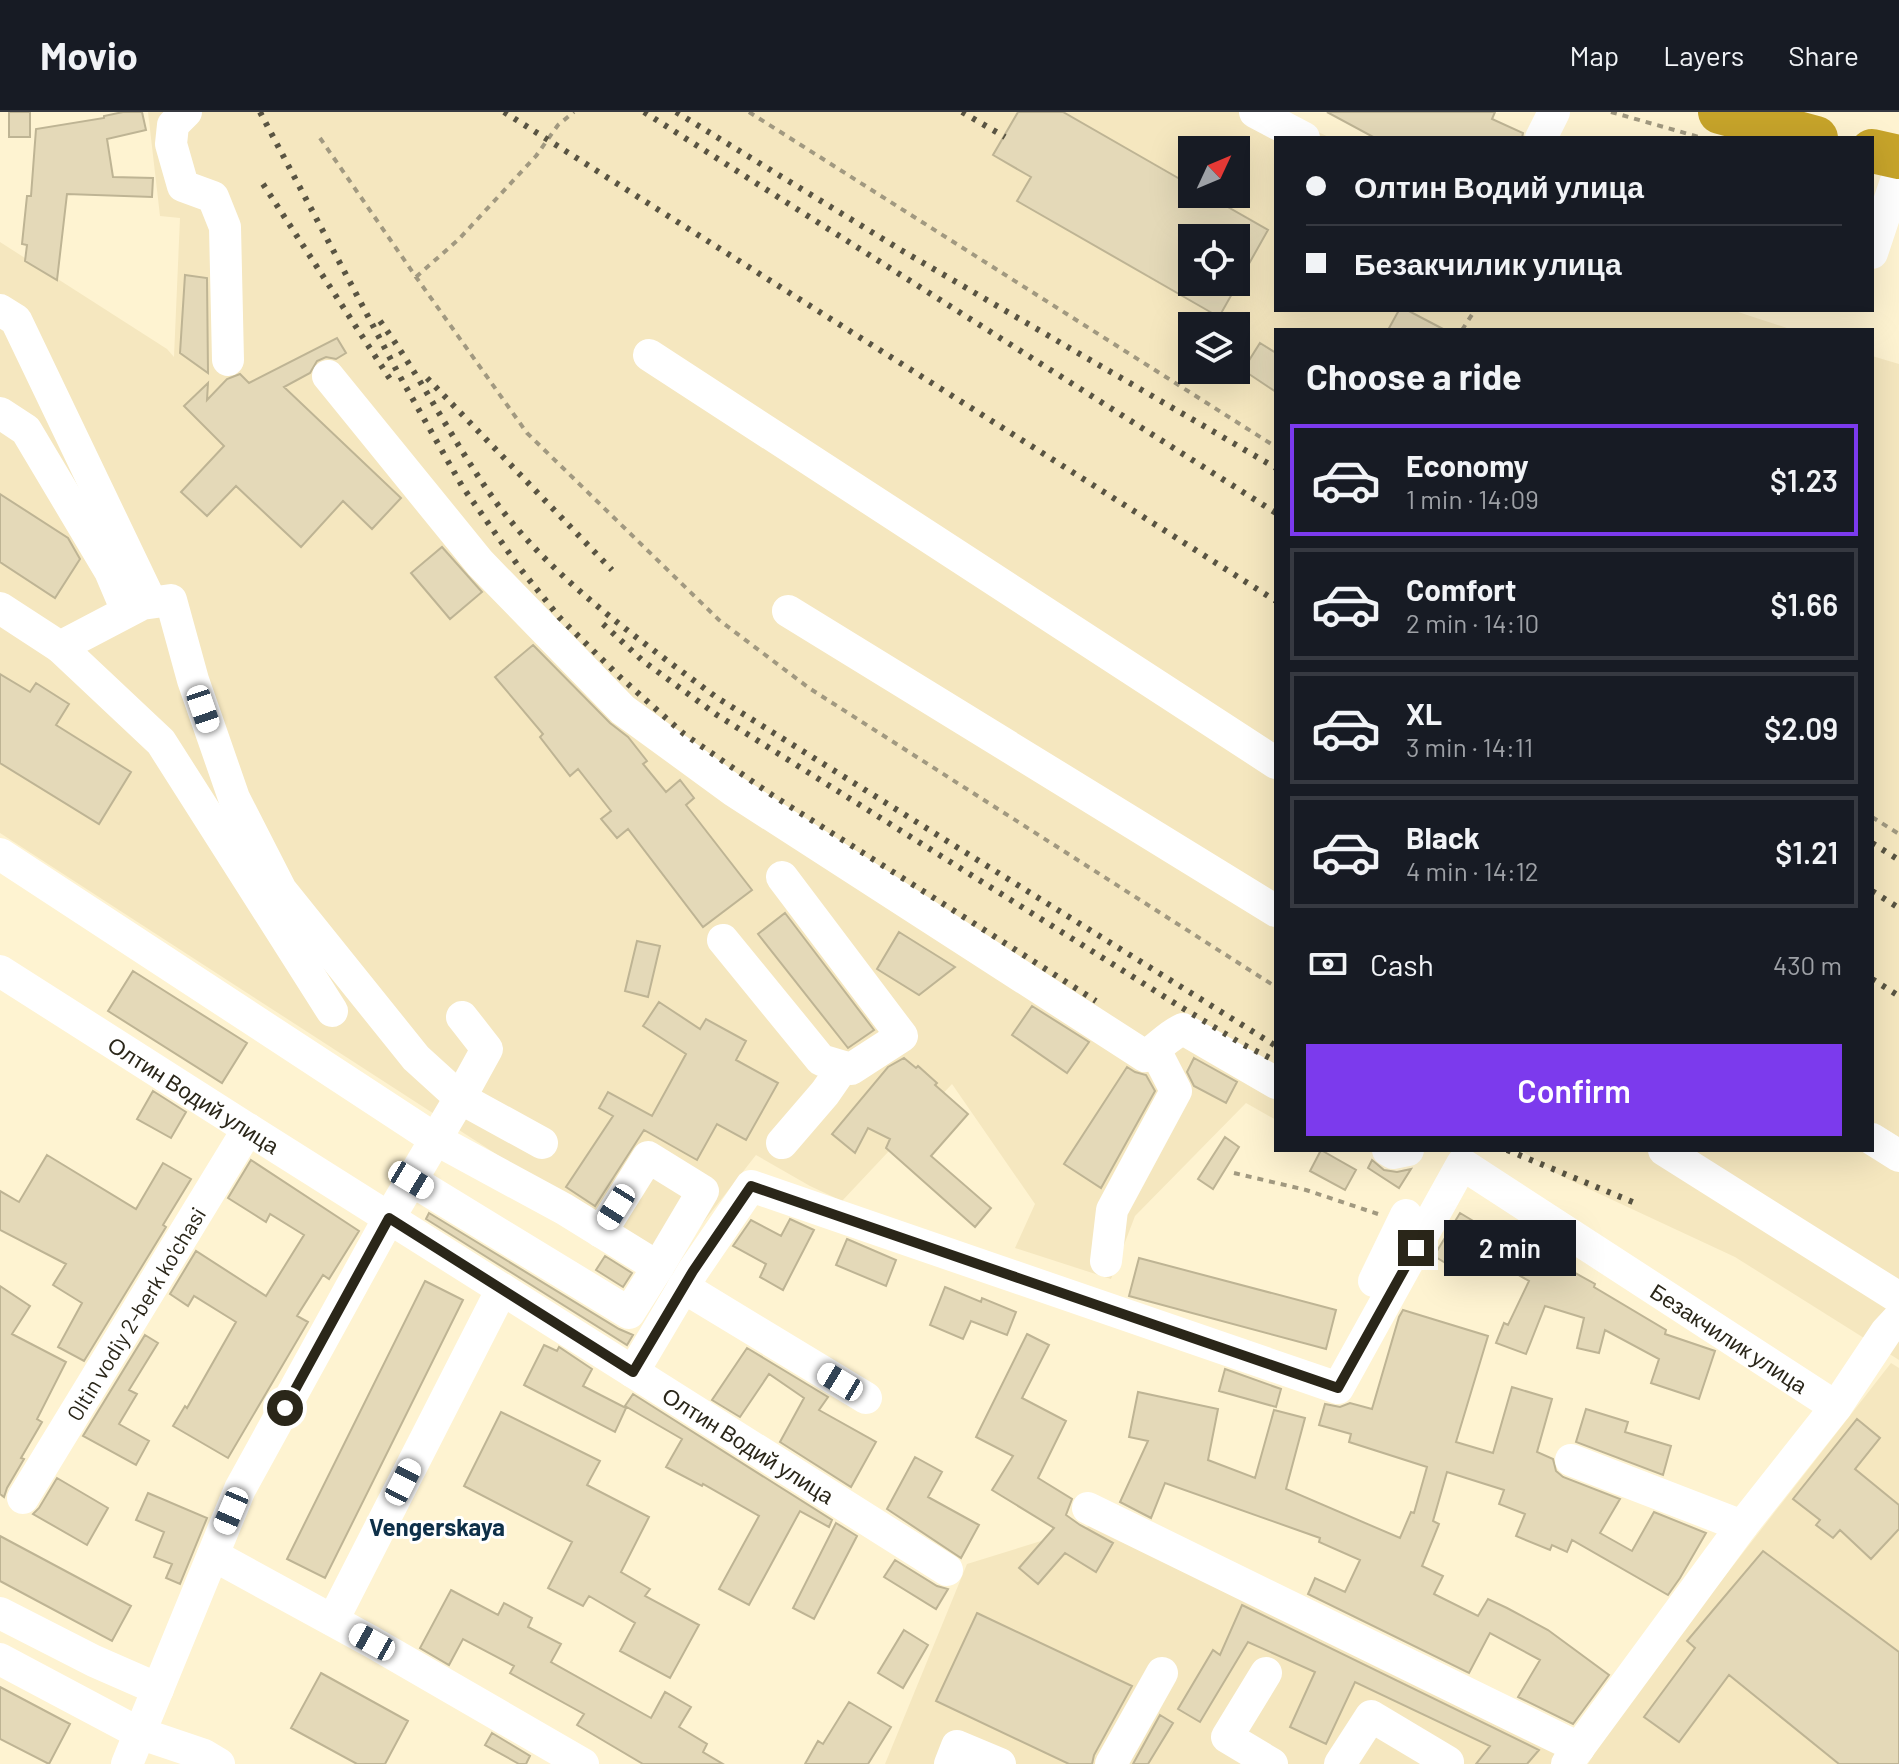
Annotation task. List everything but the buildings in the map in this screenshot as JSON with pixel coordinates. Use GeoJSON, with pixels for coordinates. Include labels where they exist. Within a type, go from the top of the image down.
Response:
{"type":"FeatureCollection","features":[{"type":"Feature","properties":{"kind":"highway"},"geometry":{"type":"LineString","coordinates":[[1720,112],[1809,136]]}},
{"type":"Feature","properties":{"kind":"highway"},"geometry":{"type":"LineString","coordinates":[[1874,151],[1899,157]]}},
{"type":"Feature","properties":{"kind":"street"},"geometry":{"type":"LineString","coordinates":[[186,112],[173,125],[171,144],[183,186],[213,197],[225,227],[228,360]]}},
{"type":"Feature","properties":{"kind":"street"},"geometry":{"type":"LineString","coordinates":[[1255,112],[1300,136]]}},
{"type":"Feature","properties":{"kind":"street"},"geometry":{"type":"LineString","coordinates":[[1542,136],[1554,112]]}},
{"type":"Feature","properties":{"kind":"street"},"geometry":{"type":"LineString","coordinates":[[1874,247],[1899,172]]}},
{"type":"Feature","properties":{"kind":"street"},"geometry":{"type":"LineString","coordinates":[[0,310],[16,320],[139,607]]}},
{"type":"Feature","properties":{"kind":"street"},"geometry":{"type":"LineString","coordinates":[[649,355],[1274,762]]}},
{"type":"Feature","properties":{"kind":"street"},"geometry":{"type":"LineString","coordinates":[[328,376],[480,563],[623,710],[734,791],[1145,1056],[1171,1034],[1183,1029],[1274,1082]]}},
{"type":"Feature","properties":{"kind":"street"},"geometry":{"type":"LineString","coordinates":[[0,413],[26,430],[110,571],[139,607]]}},
{"type":"Feature","properties":{"kind":"street"},"geometry":{"type":"LineString","coordinates":[[60,647],[139,607],[171,600],[193,680],[234,798],[281,890],[416,1058],[460,1098],[542,1143]]}},
{"type":"Feature","properties":{"kind":"street"},"geometry":{"type":"LineString","coordinates":[[0,608],[60,647],[161,742],[332,1011]]}},
{"type":"Feature","properties":{"kind":"street"},"geometry":{"type":"LineString","coordinates":[[788,611],[1274,910]]}},
{"type":"Feature","properties":{"kind":"street"},"geometry":{"type":"LineString","coordinates":[[0,854],[435,1139],[564,1209],[658,1267]]}},
{"type":"Feature","properties":{"kind":"street"},"geometry":{"type":"LineString","coordinates":[[723,940],[821,1060],[851,1069],[902,1036],[782,877]]}},
{"type":"Feature","properties":{"kind":"street","name":"Олтин Водий улица"},"geometry":{"type":"LineString","coordinates":[[0,971],[947,1570]]}},
{"type":"Feature","properties":{"kind":"street"},"geometry":{"type":"LineString","coordinates":[[127,1764],[240,1489],[389,1218],[487,1049],[462,1017]]}},
{"type":"Feature","properties":{"kind":"street"},"geometry":{"type":"LineString","coordinates":[[1106,1261],[1112,1210],[1176,1091],[1155,1050]]}},
{"type":"Feature","properties":{"kind":"street"},"geometry":{"type":"LineString","coordinates":[[782,1143],[843,1067]]}},
{"type":"Feature","properties":{"kind":"street","name":"Oltin vodiy 2-berk ko'chasi"},"geometry":{"type":"LineString","coordinates":[[23,1498],[248,1129]]}},
{"type":"Feature","properties":{"kind":"street"},"geometry":{"type":"LineString","coordinates":[[1874,1140],[1899,1156]]}},
{"type":"Feature","properties":{"kind":"street"},"geometry":{"type":"LineString","coordinates":[[1667,1152],[1899,1298]]}},
{"type":"Feature","properties":{"kind":"street"},"geometry":{"type":"LineString","coordinates":[[411,1180],[629,1313],[703,1191],[648,1157],[601,1232]]}},
{"type":"Feature","properties":{"kind":"street","name":"Безакчилик улица"},"geometry":{"type":"LineString","coordinates":[[1328,1384],[1452,1157],[1836,1407]]}},
{"type":"Feature","properties":{"kind":"street"},"geometry":{"type":"LineString","coordinates":[[633,1372],[683,1287],[751,1186],[1328,1384],[1406,1215]]}},
{"type":"Feature","properties":{"kind":"street"},"geometry":{"type":"LineString","coordinates":[[683,1287],[866,1398]]}},
{"type":"Feature","properties":{"kind":"street"},"geometry":{"type":"LineString","coordinates":[[333,1620],[502,1289]]}},
{"type":"Feature","properties":{"kind":"street"},"geometry":{"type":"LineString","coordinates":[[1088,1508],[1573,1756],[1742,1526],[1836,1407],[1886,1332],[1899,1318]]}},
{"type":"Feature","properties":{"kind":"street"},"geometry":{"type":"LineString","coordinates":[[1571,1460],[1742,1526]]}},
{"type":"Feature","properties":{"kind":"street"},"geometry":{"type":"LineString","coordinates":[[213,1555],[333,1620],[583,1764]]}},
{"type":"Feature","properties":{"kind":"street"},"geometry":{"type":"LineString","coordinates":[[0,1613],[94,1661],[158,1689]]}},
{"type":"Feature","properties":{"kind":"street"},"geometry":{"type":"LineString","coordinates":[[0,1659],[139,1733],[204,1755],[219,1764]]}},
{"type":"Feature","properties":{"kind":"street"},"geometry":{"type":"LineString","coordinates":[[1111,1764],[1162,1673]]}},
{"type":"Feature","properties":{"kind":"street"},"geometry":{"type":"LineString","coordinates":[[1266,1673],[1227,1737],[1272,1764]]}},
{"type":"Feature","properties":{"kind":"street"},"geometry":{"type":"LineString","coordinates":[[1340,1764],[1371,1716],[1448,1762],[1446,1764]]}},
{"type":"Feature","properties":{"kind":"street"},"geometry":{"type":"LineString","coordinates":[[950,1764],[957,1746],[1000,1764]]}},
{"type":"Feature","properties":{"kind":"path"},"geometry":{"type":"LineString","coordinates":[[416,277],[459,239],[536,156],[558,125],[574,112]]}},
{"type":"Feature","properties":{"kind":"path"},"geometry":{"type":"LineString","coordinates":[[749,112],[1274,446]]}},
{"type":"Feature","properties":{"kind":"path"},"geometry":{"type":"LineString","coordinates":[[1611,112],[1694,136]]}},
{"type":"Feature","properties":{"kind":"path"},"geometry":{"type":"LineString","coordinates":[[320,138],[527,433],[719,620],[809,688],[1274,986]]}},
{"type":"Feature","properties":{"kind":"path"},"geometry":{"type":"LineString","coordinates":[[1874,818],[1899,834]]}},
{"type":"Feature","properties":{"kind":"path"},"geometry":{"type":"LineString","coordinates":[[1234,1173],[1306,1190],[1376,1214],[1406,1215]]}},
{"type":"Feature","properties":{"kind":"shaded area"},"geometry":{"type":"Polygon","coordinates":[[[148,112],[1274,112],[1327,136],[1274,136],[1274,312],[1738,312],[1787,328],[1274,328],[1274,1119],[1246,1103],[1135,1216],[1111,1279],[1015,1248],[1035,1204],[952,1084],[842,1201],[756,1155],[669,1266],[0,833],[0,242],[167,349],[174,357],[180,218],[160,216],[148,112]]]}},
{"type":"Feature","properties":{"kind":"shaded area"},"geometry":{"type":"Polygon","coordinates":[[[1874,357],[1899,364],[1899,1360],[1735,1257],[1561,1176],[1523,1152],[1874,1152],[1874,357]]]}},
{"type":"Feature","properties":{"kind":"shaded area"},"geometry":{"type":"Polygon","coordinates":[[[1891,1363],[1899,1368],[1899,1764],[1588,1764],[1615,1717],[1891,1363]]]}},
{"type":"Feature","properties":{"kind":"shaded area"},"geometry":{"type":"Polygon","coordinates":[[[1109,1520],[1569,1744],[1554,1764],[885,1764],[967,1564],[1109,1520]]]}},
{"type":"Feature","properties":{"kind":"railway"},"geometry":{"type":"LineString","coordinates":[[260,112],[398,373],[462,486],[559,617],[684,734],[772,795],[1096,1001]]}},
{"type":"Feature","properties":{"kind":"railway"},"geometry":{"type":"LineString","coordinates":[[504,112],[1274,600]]}},
{"type":"Feature","properties":{"kind":"railway"},"geometry":{"type":"LineString","coordinates":[[644,112],[1274,512]]}},
{"type":"Feature","properties":{"kind":"railway"},"geometry":{"type":"LineString","coordinates":[[676,112],[901,250],[1274,467]]}},
{"type":"Feature","properties":{"kind":"railway"},"geometry":{"type":"LineString","coordinates":[[962,112],[1005,137]]}},
{"type":"Feature","properties":{"kind":"railway"},"geometry":{"type":"LineString","coordinates":[[263,184],[390,379]]}},
{"type":"Feature","properties":{"kind":"railway"},"geometry":{"type":"LineString","coordinates":[[380,321],[498,505],[546,560],[600,608],[716,697],[1274,1045]]}},
{"type":"Feature","properties":{"kind":"railway"},"geometry":{"type":"LineString","coordinates":[[427,378],[612,570]]}},
{"type":"Feature","properties":{"kind":"railway"},"geometry":{"type":"LineString","coordinates":[[603,624],[643,661],[717,715],[1176,1004],[1274,1060]]}},
{"type":"Feature","properties":{"kind":"railway"},"geometry":{"type":"LineString","coordinates":[[1874,844],[1899,860]]}},
{"type":"Feature","properties":{"kind":"railway"},"geometry":{"type":"LineString","coordinates":[[1874,892],[1899,908]]}},
{"type":"Feature","properties":{"kind":"railway"},"geometry":{"type":"LineString","coordinates":[[1874,980],[1899,996]]}},
{"type":"Feature","properties":{"kind":"railway"},"geometry":{"type":"LineString","coordinates":[[1512,1152],[1640,1205]]}},
{"type":"Feature","properties":{"kind":"district","name":"Vengerskaya"},"geometry":{"type":"Point","coordinates":[437,1526]}},
{"type":"Feature","properties":{"kind":"route"},"geometry":{"type":"LineString","coordinates":[[285,1408],[389,1218],[633,1372],[693,1271],[751,1186],[1338,1388],[1416,1248]]}}]}
